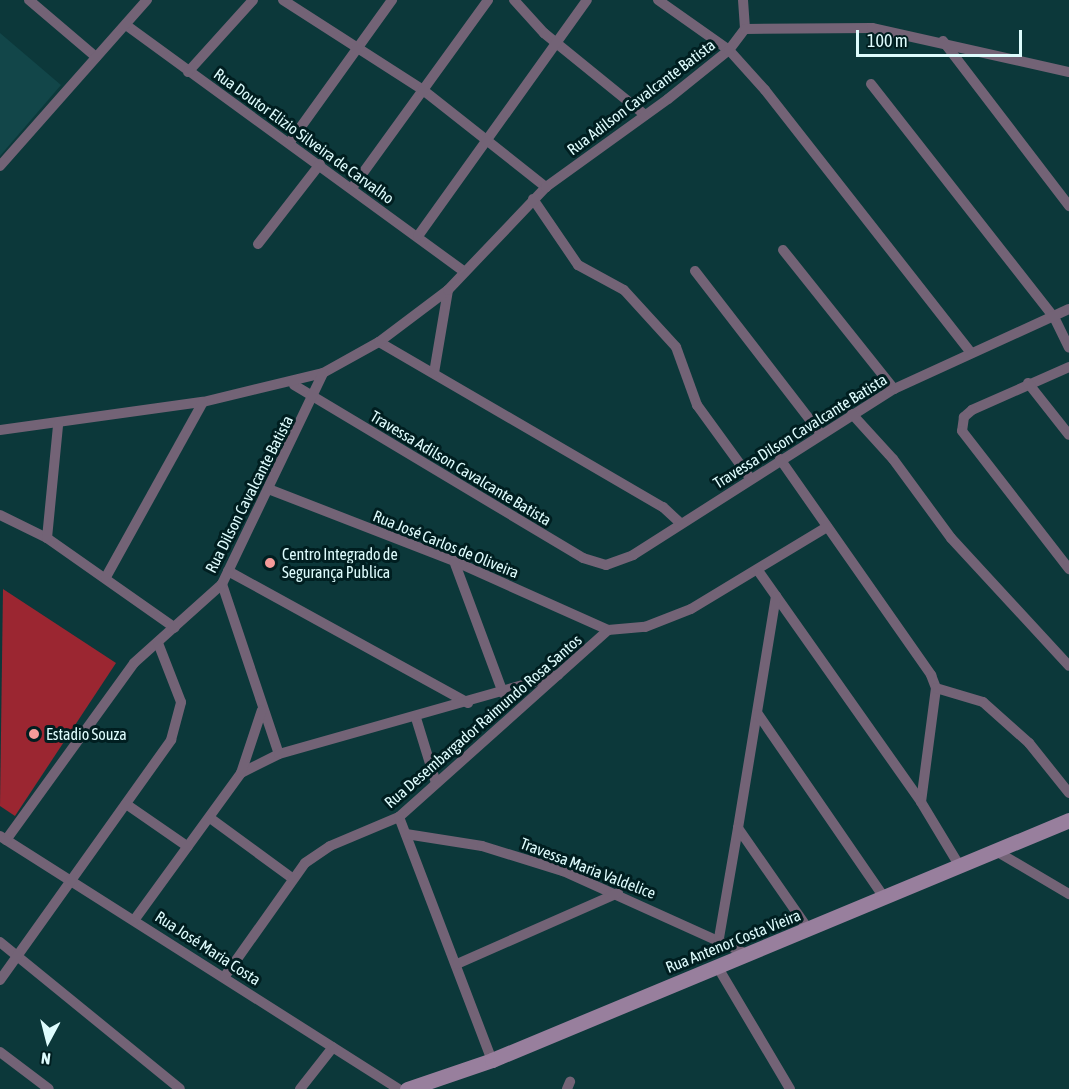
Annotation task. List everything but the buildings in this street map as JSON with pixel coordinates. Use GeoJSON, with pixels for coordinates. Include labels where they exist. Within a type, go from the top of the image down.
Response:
{"type":"FeatureCollection","features":[{"type":"Feature","properties":{"kind":"main road","name":"Rua Antenor Costa Vieira"},"geometry":{"type":"LineString","coordinates":[[407,1089],[492,1060],[717,966],[749,956],[1069,820]]}},
{"type":"Feature","properties":{"kind":"street"},"geometry":{"type":"LineString","coordinates":[[30,0],[96,57]]}},
{"type":"Feature","properties":{"kind":"street"},"geometry":{"type":"LineString","coordinates":[[0,166],[147,0]]}},
{"type":"Feature","properties":{"kind":"street"},"geometry":{"type":"LineString","coordinates":[[188,72],[253,0]]}},
{"type":"Feature","properties":{"kind":"street"},"geometry":{"type":"LineString","coordinates":[[284,0],[423,90],[546,187]]}},
{"type":"Feature","properties":{"kind":"street"},"geometry":{"type":"LineString","coordinates":[[290,142],[356,46],[392,0]]}},
{"type":"Feature","properties":{"kind":"street"},"geometry":{"type":"LineString","coordinates":[[352,188],[488,0]]}},
{"type":"Feature","properties":{"kind":"street"},"geometry":{"type":"LineString","coordinates":[[514,0],[555,42],[645,115]]}},
{"type":"Feature","properties":{"kind":"street"},"geometry":{"type":"LineString","coordinates":[[418,236],[587,0]]}},
{"type":"Feature","properties":{"kind":"street"},"geometry":{"type":"LineString","coordinates":[[658,0],[729,50],[971,353]]}},
{"type":"Feature","properties":{"kind":"street"},"geometry":{"type":"LineString","coordinates":[[743,0],[745,29],[850,26],[943,40],[1068,73]]}},
{"type":"Feature","properties":{"kind":"street","name":"Rua Doutor Elizio Silveira de Carvalho"},"geometry":{"type":"LineString","coordinates":[[126,25],[188,72],[290,142],[465,272]]}},
{"type":"Feature","properties":{"kind":"street","name":"Rua Adilson Cavalcante Batista"},"geometry":{"type":"LineString","coordinates":[[0,430],[58,424],[203,402],[294,384],[323,373],[379,342],[448,290],[546,187],[729,50],[745,29]]}},
{"type":"Feature","properties":{"kind":"street"},"geometry":{"type":"LineString","coordinates":[[943,40],[1069,206]]}},
{"type":"Feature","properties":{"kind":"street"},"geometry":{"type":"LineString","coordinates":[[871,84],[1054,317],[1069,348]]}},
{"type":"Feature","properties":{"kind":"street"},"geometry":{"type":"LineString","coordinates":[[258,244],[320,164]]}},
{"type":"Feature","properties":{"kind":"street"},"geometry":{"type":"LineString","coordinates":[[533,199],[578,265],[624,290],[676,347],[697,405],[750,478]]}},
{"type":"Feature","properties":{"kind":"street"},"geometry":{"type":"LineString","coordinates":[[783,250],[894,389]]}},
{"type":"Feature","properties":{"kind":"street"},"geometry":{"type":"LineString","coordinates":[[694,271],[820,433]]}},
{"type":"Feature","properties":{"kind":"street"},"geometry":{"type":"LineString","coordinates":[[434,373],[448,290]]}},
{"type":"Feature","properties":{"kind":"street","name":"Travessa Dilson Cavalcante Batista"},"geometry":{"type":"LineString","coordinates":[[617,563],[820,433],[894,389],[1069,309]]}},
{"type":"Feature","properties":{"kind":"street"},"geometry":{"type":"LineString","coordinates":[[379,342],[663,507],[680,523]]}},
{"type":"Feature","properties":{"kind":"street"},"geometry":{"type":"LineString","coordinates":[[1069,367],[1028,383],[964,417],[962,431],[968,444],[1069,569]]}},
{"type":"Feature","properties":{"kind":"street","name":"Rua Dilson Cavalcante Batista"},"geometry":{"type":"LineString","coordinates":[[3,838],[134,663],[159,643],[222,584],[271,490],[323,373]]}},
{"type":"Feature","properties":{"kind":"street"},"geometry":{"type":"LineString","coordinates":[[1028,383],[1069,435]]}},
{"type":"Feature","properties":{"kind":"street","name":"Travessa Adilson Cavalcante Batista"},"geometry":{"type":"LineString","coordinates":[[294,384],[584,558],[617,563]]}},
{"type":"Feature","properties":{"kind":"street"},"geometry":{"type":"LineString","coordinates":[[106,577],[203,402]]}},
{"type":"Feature","properties":{"kind":"street"},"geometry":{"type":"LineString","coordinates":[[852,414],[893,459],[951,538],[1069,666]]}},
{"type":"Feature","properties":{"kind":"street"},"geometry":{"type":"LineString","coordinates":[[47,538],[58,424]]}},
{"type":"Feature","properties":{"kind":"street"},"geometry":{"type":"LineString","coordinates":[[780,459],[922,660],[936,688],[921,802]]}},
{"type":"Feature","properties":{"kind":"street","name":"Rua José Carlos de Oliveira"},"geometry":{"type":"LineString","coordinates":[[271,490],[454,561],[608,630]]}},
{"type":"Feature","properties":{"kind":"street"},"geometry":{"type":"LineString","coordinates":[[0,515],[47,538],[106,577],[175,628]]}},
{"type":"Feature","properties":{"kind":"street"},"geometry":{"type":"LineString","coordinates":[[608,630],[667,620],[759,572],[826,526]]}},
{"type":"Feature","properties":{"kind":"street"},"geometry":{"type":"LineString","coordinates":[[454,561],[503,693]]}},
{"type":"Feature","properties":{"kind":"street"},"geometry":{"type":"LineString","coordinates":[[228,572],[468,703]]}},
{"type":"Feature","properties":{"kind":"street"},"geometry":{"type":"LineString","coordinates":[[759,572],[921,802],[959,865]]}},
{"type":"Feature","properties":{"kind":"street"},"geometry":{"type":"LineString","coordinates":[[222,584],[262,710],[279,754]]}},
{"type":"Feature","properties":{"kind":"street"},"geometry":{"type":"LineString","coordinates":[[719,938],[776,596]]}},
{"type":"Feature","properties":{"kind":"street","name":"Rua Desembargador Raimundo Rosa Santos"},"geometry":{"type":"LineString","coordinates":[[225,976],[292,878],[318,852],[399,817],[564,673],[608,630]]}},
{"type":"Feature","properties":{"kind":"street"},"geometry":{"type":"LineString","coordinates":[[0,980],[171,740],[179,715],[177,684],[159,643]]}},
{"type":"Feature","properties":{"kind":"street"},"geometry":{"type":"LineString","coordinates":[[241,773],[279,754],[416,718],[564,673]]}},
{"type":"Feature","properties":{"kind":"street"},"geometry":{"type":"LineString","coordinates":[[936,688],[983,702],[1029,743],[1069,793]]}},
{"type":"Feature","properties":{"kind":"street"},"geometry":{"type":"LineString","coordinates":[[135,919],[241,773],[262,710]]}},
{"type":"Feature","properties":{"kind":"street"},"geometry":{"type":"LineString","coordinates":[[758,714],[884,897]]}},
{"type":"Feature","properties":{"kind":"street"},"geometry":{"type":"LineString","coordinates":[[416,718],[436,783]]}},
{"type":"Feature","properties":{"kind":"street"},"geometry":{"type":"LineString","coordinates":[[126,804],[188,847]]}},
{"type":"Feature","properties":{"kind":"street"},"geometry":{"type":"LineString","coordinates":[[399,817],[492,1060]]}},
{"type":"Feature","properties":{"kind":"street"},"geometry":{"type":"LineString","coordinates":[[210,818],[292,878]]}},
{"type":"Feature","properties":{"kind":"street"},"geometry":{"type":"LineString","coordinates":[[738,828],[809,930]]}},
{"type":"Feature","properties":{"kind":"street","name":"Travessa Maria Valdelice"},"geometry":{"type":"LineString","coordinates":[[406,834],[522,857],[618,893],[719,938],[749,956]]}},
{"type":"Feature","properties":{"kind":"street","name":"Rua José Maria Costa"},"geometry":{"type":"LineString","coordinates":[[3,838],[225,976],[398,1089]]}},
{"type":"Feature","properties":{"kind":"street"},"geometry":{"type":"LineString","coordinates":[[996,851],[1069,894]]}},
{"type":"Feature","properties":{"kind":"street"},"geometry":{"type":"LineString","coordinates":[[457,964],[618,893]]}},
{"type":"Feature","properties":{"kind":"street"},"geometry":{"type":"LineString","coordinates":[[0,942],[180,1089]]}},
{"type":"Feature","properties":{"kind":"street"},"geometry":{"type":"LineString","coordinates":[[717,966],[790,1089]]}},
{"type":"Feature","properties":{"kind":"street"},"geometry":{"type":"LineString","coordinates":[[300,1089],[333,1047]]}},
{"type":"Feature","properties":{"kind":"street"},"geometry":{"type":"LineString","coordinates":[[0,1052],[49,1089]]}},
{"type":"Feature","properties":{"kind":"shaded area"},"geometry":{"type":"Polygon","coordinates":[[[0,33],[61,85],[0,156],[0,33]]]}},
{"type":"Feature","properties":{"kind":"shaded area","name":"Estadio Souza"},"geometry":{"type":"Polygon","coordinates":[[[3,589],[116,663],[15,816],[0,806],[3,589]]]}},
{"type":"Feature","properties":{"kind":"place","name":"Centro Integrado de Segurança Publica"},"geometry":{"type":"Point","coordinates":[270,563]}},
{"type":"Feature","properties":{"kind":"place","name":"Estadio Souza"},"geometry":{"type":"Point","coordinates":[34,734]}}]}
